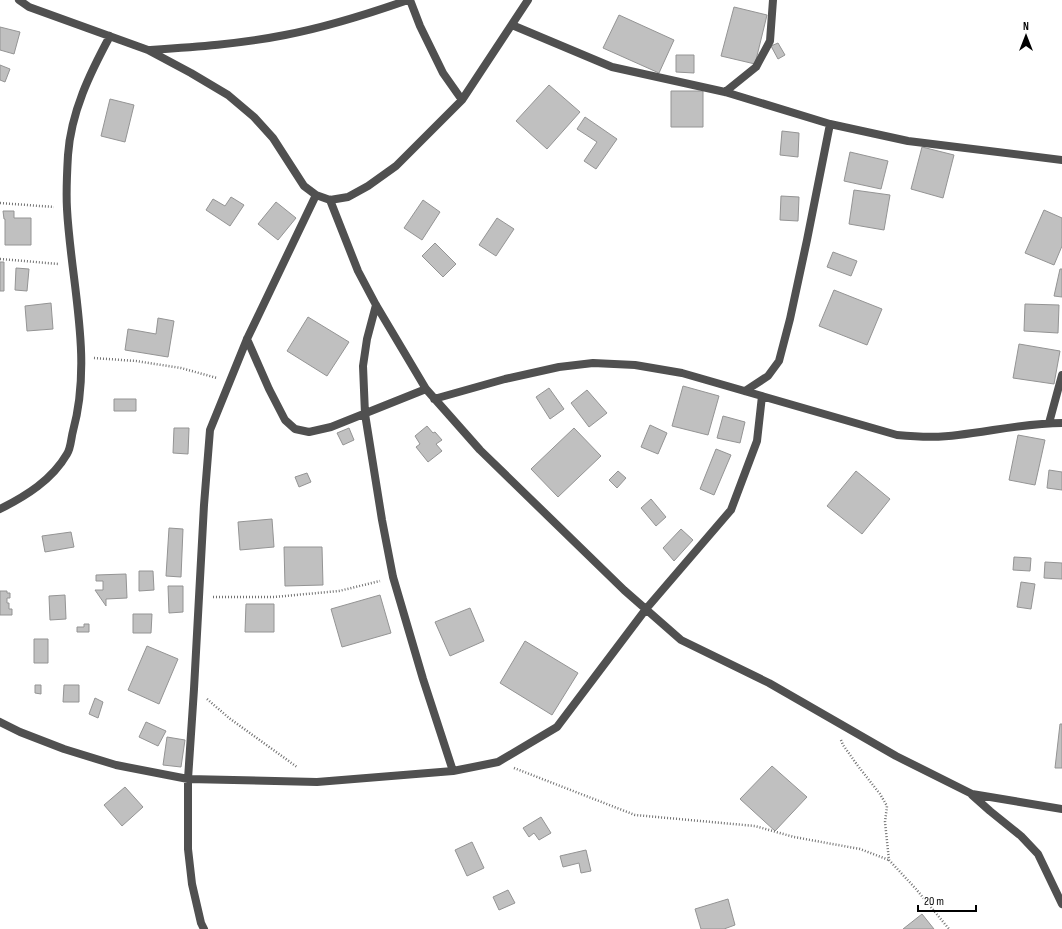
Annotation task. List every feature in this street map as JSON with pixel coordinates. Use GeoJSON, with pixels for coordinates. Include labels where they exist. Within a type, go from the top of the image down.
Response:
{"type":"FeatureCollection","features":[{"type":"Feature","properties":{"kind":"street"},"geometry":{"type":"LineString","coordinates":[[19,0],[148,50],[228,95],[254,117],[273,138],[304,186],[316,195],[330,200],[348,197],[368,186],[396,166],[462,100],[528,0]]}},
{"type":"Feature","properties":{"kind":"street"},"geometry":{"type":"LineString","coordinates":[[148,50],[220,45],[285,35],[350,20],[409,0],[443,73],[462,100]]}},
{"type":"Feature","properties":{"kind":"street"},"geometry":{"type":"LineString","coordinates":[[725,92],[756,67],[770,42],[773,0]]}},
{"type":"Feature","properties":{"kind":"street"},"geometry":{"type":"LineString","coordinates":[[512,25],[612,67],[725,92],[830,124],[908,141],[1062,160]]}},
{"type":"Feature","properties":{"kind":"street"},"geometry":{"type":"LineString","coordinates":[[0,509],[21,498],[49,478],[68,454],[78,414],[82,357],[67,208],[68,154],[74,116],[91,71],[110,36]]}},
{"type":"Feature","properties":{"kind":"street"},"geometry":{"type":"LineString","coordinates":[[745,391],[768,376],[779,361],[790,320],[830,124]]}},
{"type":"Feature","properties":{"kind":"street"},"geometry":{"type":"LineString","coordinates":[[204,929],[201,923],[192,884],[188,849],[188,779],[198,598],[210,430],[247,339],[316,195]]}},
{"type":"Feature","properties":{"kind":"street"},"geometry":{"type":"LineString","coordinates":[[330,200],[358,271],[376,305],[426,389],[480,450],[624,590],[681,640],[769,682],[896,756],[972,794],[1021,836],[1038,854],[1062,904]]}},
{"type":"Feature","properties":{"kind":"street"},"geometry":{"type":"LineString","coordinates":[[376,305],[367,339],[363,366],[365,414],[393,577],[423,679],[453,771]]}},
{"type":"Feature","properties":{"kind":"street"},"geometry":{"type":"LineString","coordinates":[[247,339],[269,389],[285,420],[295,429],[309,432],[331,427],[426,389]]}},
{"type":"Feature","properties":{"kind":"street"},"geometry":{"type":"LineString","coordinates":[[434,399],[505,379],[559,367],[593,363],[635,365],[682,373],[897,435],[925,437],[958,435],[1010,427],[1049,423],[1062,424]]}},
{"type":"Feature","properties":{"kind":"street"},"geometry":{"type":"LineString","coordinates":[[1049,423],[1062,375]]}},
{"type":"Feature","properties":{"kind":"street"},"geometry":{"type":"LineString","coordinates":[[0,722],[20,732],[64,749],[116,765],[188,779],[317,782],[453,771],[498,762],[557,727],[646,609],[731,510],[757,442],[762,396]]}},
{"type":"Feature","properties":{"kind":"street"},"geometry":{"type":"LineString","coordinates":[[972,794],[1062,809]]}},
{"type":"Feature","properties":{"kind":"path"},"geometry":{"type":"LineString","coordinates":[[0,203],[67,208]]}},
{"type":"Feature","properties":{"kind":"path"},"geometry":{"type":"LineString","coordinates":[[0,259],[73,265]]}},
{"type":"Feature","properties":{"kind":"path"},"geometry":{"type":"LineString","coordinates":[[82,357],[159,364],[182,368],[230,381]]}},
{"type":"Feature","properties":{"kind":"path"},"geometry":{"type":"LineString","coordinates":[[198,598],[274,597],[339,591],[393,577]]}},
{"type":"Feature","properties":{"kind":"path"},"geometry":{"type":"LineString","coordinates":[[194,689],[229,718],[317,782]]}},
{"type":"Feature","properties":{"kind":"path"},"geometry":{"type":"LineString","coordinates":[[833,719],[843,745],[880,794],[887,806],[885,822],[889,860]]}},
{"type":"Feature","properties":{"kind":"path"},"geometry":{"type":"LineString","coordinates":[[498,762],[634,815],[755,826],[807,840],[860,849],[889,860],[912,884],[949,929]]}},
{"type":"Feature","properties":{"kind":"building"},"geometry":{"type":"Polygon","coordinates":[[[734,7],[767,15],[755,64],[721,56],[734,7]]]}},
{"type":"Feature","properties":{"kind":"building"},"geometry":{"type":"Polygon","coordinates":[[[619,15],[674,40],[659,73],[603,48],[619,15]]]}},
{"type":"Feature","properties":{"kind":"building"},"geometry":{"type":"Polygon","coordinates":[[[0,27],[20,32],[14,54],[0,50],[0,27]]]}},
{"type":"Feature","properties":{"kind":"building"},"geometry":{"type":"Polygon","coordinates":[[[778,43],[785,55],[778,59],[771,46],[778,43]]]}},
{"type":"Feature","properties":{"kind":"building"},"geometry":{"type":"Polygon","coordinates":[[[676,55],[694,55],[694,73],[676,72],[676,55]]]}},
{"type":"Feature","properties":{"kind":"building"},"geometry":{"type":"Polygon","coordinates":[[[0,65],[10,69],[5,82],[0,80],[0,65]]]}},
{"type":"Feature","properties":{"kind":"building"},"geometry":{"type":"Polygon","coordinates":[[[549,85],[580,112],[547,149],[516,121],[549,85]]]}},
{"type":"Feature","properties":{"kind":"building"},"geometry":{"type":"Polygon","coordinates":[[[671,91],[703,91],[703,127],[671,127],[671,91]]]}},
{"type":"Feature","properties":{"kind":"building"},"geometry":{"type":"Polygon","coordinates":[[[110,99],[134,105],[125,142],[101,136],[110,99]]]}},
{"type":"Feature","properties":{"kind":"building"},"geometry":{"type":"Polygon","coordinates":[[[585,117],[617,139],[596,169],[584,161],[597,142],[577,129],[585,117]]]}},
{"type":"Feature","properties":{"kind":"building"},"geometry":{"type":"Polygon","coordinates":[[[782,131],[799,133],[798,157],[780,155],[782,131]]]}},
{"type":"Feature","properties":{"kind":"building"},"geometry":{"type":"Polygon","coordinates":[[[922,147],[954,155],[943,198],[911,189],[922,147]]]}},
{"type":"Feature","properties":{"kind":"building"},"geometry":{"type":"Polygon","coordinates":[[[850,152],[888,161],[881,189],[844,181],[850,152]]]}},
{"type":"Feature","properties":{"kind":"building"},"geometry":{"type":"Polygon","coordinates":[[[854,190],[890,195],[884,230],[849,224],[854,190]]]}},
{"type":"Feature","properties":{"kind":"building"},"geometry":{"type":"Polygon","coordinates":[[[781,196],[799,197],[798,221],[780,220],[781,196]]]}},
{"type":"Feature","properties":{"kind":"building"},"geometry":{"type":"Polygon","coordinates":[[[231,197],[244,205],[230,226],[206,210],[213,199],[225,206],[231,197]]]}},
{"type":"Feature","properties":{"kind":"building"},"geometry":{"type":"Polygon","coordinates":[[[423,200],[440,212],[422,240],[404,228],[423,200]]]}},
{"type":"Feature","properties":{"kind":"building"},"geometry":{"type":"Polygon","coordinates":[[[276,202],[296,218],[278,240],[258,224],[276,202]]]}},
{"type":"Feature","properties":{"kind":"building"},"geometry":{"type":"Polygon","coordinates":[[[1044,210],[1062,218],[1062,246],[1054,265],[1025,253],[1044,210]]]}},
{"type":"Feature","properties":{"kind":"building"},"geometry":{"type":"Polygon","coordinates":[[[3,211],[14,211],[14,218],[31,218],[31,245],[5,245],[5,219],[3,211]]]}},
{"type":"Feature","properties":{"kind":"building"},"geometry":{"type":"Polygon","coordinates":[[[497,218],[514,229],[496,256],[479,245],[497,218]]]}},
{"type":"Feature","properties":{"kind":"building"},"geometry":{"type":"Polygon","coordinates":[[[435,243],[456,264],[443,277],[422,256],[435,243]]]}},
{"type":"Feature","properties":{"kind":"building"},"geometry":{"type":"Polygon","coordinates":[[[833,252],[857,261],[851,276],[827,267],[833,252]]]}},
{"type":"Feature","properties":{"kind":"building"},"geometry":{"type":"Polygon","coordinates":[[[0,262],[4,262],[4,291],[0,291],[0,262]]]}},
{"type":"Feature","properties":{"kind":"building"},"geometry":{"type":"Polygon","coordinates":[[[16,268],[29,269],[27,291],[15,290],[16,268]]]}},
{"type":"Feature","properties":{"kind":"building"},"geometry":{"type":"Polygon","coordinates":[[[1060,269],[1062,269],[1062,297],[1054,296],[1060,269]]]}},
{"type":"Feature","properties":{"kind":"building"},"geometry":{"type":"Polygon","coordinates":[[[834,290],[882,309],[867,345],[819,326],[834,290]]]}},
{"type":"Feature","properties":{"kind":"building"},"geometry":{"type":"Polygon","coordinates":[[[51,303],[53,329],[27,331],[25,306],[51,303]]]}},
{"type":"Feature","properties":{"kind":"building"},"geometry":{"type":"Polygon","coordinates":[[[1025,304],[1059,305],[1058,333],[1024,331],[1025,304]]]}},
{"type":"Feature","properties":{"kind":"building"},"geometry":{"type":"Polygon","coordinates":[[[308,317],[349,342],[327,376],[287,351],[308,317]]]}},
{"type":"Feature","properties":{"kind":"building"},"geometry":{"type":"Polygon","coordinates":[[[158,318],[174,321],[168,357],[125,350],[128,329],[156,334],[158,318]]]}},
{"type":"Feature","properties":{"kind":"building"},"geometry":{"type":"Polygon","coordinates":[[[1019,344],[1060,351],[1054,384],[1013,378],[1019,344]]]}},
{"type":"Feature","properties":{"kind":"building"},"geometry":{"type":"Polygon","coordinates":[[[683,386],[719,396],[708,435],[672,426],[683,386]]]}},
{"type":"Feature","properties":{"kind":"building"},"geometry":{"type":"Polygon","coordinates":[[[549,388],[564,409],[550,419],[536,397],[549,388]]]}},
{"type":"Feature","properties":{"kind":"building"},"geometry":{"type":"Polygon","coordinates":[[[587,390],[607,413],[589,427],[571,403],[587,390]]]}},
{"type":"Feature","properties":{"kind":"building"},"geometry":{"type":"Polygon","coordinates":[[[114,399],[136,399],[136,411],[114,411],[114,399]]]}},
{"type":"Feature","properties":{"kind":"building"},"geometry":{"type":"Polygon","coordinates":[[[723,416],[745,422],[740,443],[717,438],[723,416]]]}},
{"type":"Feature","properties":{"kind":"building"},"geometry":{"type":"Polygon","coordinates":[[[650,425],[667,433],[658,454],[641,447],[650,425]]]}},
{"type":"Feature","properties":{"kind":"building"},"geometry":{"type":"Polygon","coordinates":[[[427,426],[442,440],[436,444],[442,451],[428,462],[416,447],[420,444],[415,436],[427,426]]]}},
{"type":"Feature","properties":{"kind":"building"},"geometry":{"type":"Polygon","coordinates":[[[174,428],[189,428],[188,454],[173,453],[174,428]]]}},
{"type":"Feature","properties":{"kind":"building"},"geometry":{"type":"Polygon","coordinates":[[[349,428],[354,440],[343,445],[337,433],[349,428]]]}},
{"type":"Feature","properties":{"kind":"building"},"geometry":{"type":"Polygon","coordinates":[[[574,428],[601,456],[558,497],[531,469],[574,428]]]}},
{"type":"Feature","properties":{"kind":"building"},"geometry":{"type":"Polygon","coordinates":[[[1018,435],[1045,440],[1035,485],[1009,480],[1018,435]]]}},
{"type":"Feature","properties":{"kind":"building"},"geometry":{"type":"Polygon","coordinates":[[[716,449],[731,455],[714,495],[700,489],[716,449]]]}},
{"type":"Feature","properties":{"kind":"building"},"geometry":{"type":"Polygon","coordinates":[[[1049,470],[1062,472],[1062,490],[1047,488],[1049,470]]]}},
{"type":"Feature","properties":{"kind":"building"},"geometry":{"type":"Polygon","coordinates":[[[618,471],[626,478],[617,488],[609,480],[618,471]]]}},
{"type":"Feature","properties":{"kind":"building"},"geometry":{"type":"Polygon","coordinates":[[[856,471],[890,499],[862,534],[827,506],[856,471]]]}},
{"type":"Feature","properties":{"kind":"building"},"geometry":{"type":"Polygon","coordinates":[[[307,473],[311,482],[299,487],[295,477],[307,473]]]}},
{"type":"Feature","properties":{"kind":"building"},"geometry":{"type":"Polygon","coordinates":[[[651,499],[666,517],[656,526],[641,508],[651,499]]]}},
{"type":"Feature","properties":{"kind":"building"},"geometry":{"type":"Polygon","coordinates":[[[272,519],[274,547],[240,550],[238,522],[272,519]]]}},
{"type":"Feature","properties":{"kind":"building"},"geometry":{"type":"Polygon","coordinates":[[[169,528],[183,529],[181,577],[166,576],[169,528]]]}},
{"type":"Feature","properties":{"kind":"building"},"geometry":{"type":"Polygon","coordinates":[[[681,529],[693,540],[674,561],[663,548],[681,529]]]}},
{"type":"Feature","properties":{"kind":"building"},"geometry":{"type":"Polygon","coordinates":[[[71,532],[74,547],[45,552],[42,536],[71,532]]]}},
{"type":"Feature","properties":{"kind":"building"},"geometry":{"type":"Polygon","coordinates":[[[284,547],[322,547],[323,585],[285,586],[284,547]]]}},
{"type":"Feature","properties":{"kind":"building"},"geometry":{"type":"Polygon","coordinates":[[[1014,557],[1031,558],[1030,571],[1013,570],[1014,557]]]}},
{"type":"Feature","properties":{"kind":"building"},"geometry":{"type":"Polygon","coordinates":[[[1045,562],[1062,563],[1062,579],[1044,578],[1045,562]]]}},
{"type":"Feature","properties":{"kind":"building"},"geometry":{"type":"Polygon","coordinates":[[[139,571],[153,571],[154,590],[139,591],[139,571]]]}},
{"type":"Feature","properties":{"kind":"building"},"geometry":{"type":"Polygon","coordinates":[[[126,574],[127,598],[106,599],[106,606],[95,590],[103,590],[103,581],[96,581],[96,575],[126,574]]]}},
{"type":"Feature","properties":{"kind":"building"},"geometry":{"type":"Polygon","coordinates":[[[1021,582],[1035,584],[1031,609],[1017,607],[1021,582]]]}},
{"type":"Feature","properties":{"kind":"building"},"geometry":{"type":"Polygon","coordinates":[[[168,586],[183,586],[183,612],[169,613],[168,586]]]}},
{"type":"Feature","properties":{"kind":"building"},"geometry":{"type":"Polygon","coordinates":[[[0,591],[7,591],[7,593],[10,593],[10,598],[7,598],[7,603],[9,603],[9,609],[12,609],[12,615],[0,615],[0,591]]]}},
{"type":"Feature","properties":{"kind":"building"},"geometry":{"type":"Polygon","coordinates":[[[65,595],[66,619],[50,620],[49,596],[65,595]]]}},
{"type":"Feature","properties":{"kind":"building"},"geometry":{"type":"Polygon","coordinates":[[[380,595],[391,633],[342,647],[331,609],[380,595]]]}},
{"type":"Feature","properties":{"kind":"building"},"geometry":{"type":"Polygon","coordinates":[[[246,604],[274,604],[274,632],[245,632],[246,604]]]}},
{"type":"Feature","properties":{"kind":"building"},"geometry":{"type":"Polygon","coordinates":[[[470,608],[484,641],[450,656],[435,622],[470,608]]]}},
{"type":"Feature","properties":{"kind":"building"},"geometry":{"type":"Polygon","coordinates":[[[133,614],[152,614],[151,633],[133,633],[133,614]]]}},
{"type":"Feature","properties":{"kind":"building"},"geometry":{"type":"Polygon","coordinates":[[[84,624],[89,624],[89,632],[77,632],[77,627],[84,627],[84,624]]]}},
{"type":"Feature","properties":{"kind":"building"},"geometry":{"type":"Polygon","coordinates":[[[34,639],[48,639],[48,663],[34,663],[34,639]]]}},
{"type":"Feature","properties":{"kind":"building"},"geometry":{"type":"Polygon","coordinates":[[[525,641],[578,673],[552,715],[500,683],[525,641]]]}},
{"type":"Feature","properties":{"kind":"building"},"geometry":{"type":"Polygon","coordinates":[[[147,646],[178,659],[159,704],[128,690],[147,646]]]}},
{"type":"Feature","properties":{"kind":"building"},"geometry":{"type":"Polygon","coordinates":[[[35,685],[41,685],[41,694],[35,693],[35,685]]]}},
{"type":"Feature","properties":{"kind":"building"},"geometry":{"type":"Polygon","coordinates":[[[64,685],[79,685],[79,702],[63,702],[64,685]]]}},
{"type":"Feature","properties":{"kind":"building"},"geometry":{"type":"Polygon","coordinates":[[[95,698],[103,702],[98,718],[89,714],[95,698]]]}},
{"type":"Feature","properties":{"kind":"building"},"geometry":{"type":"Polygon","coordinates":[[[146,722],[166,731],[158,746],[139,737],[146,722]]]}},
{"type":"Feature","properties":{"kind":"building"},"geometry":{"type":"Polygon","coordinates":[[[1060,724],[1062,724],[1062,768],[1055,768],[1060,724]]]}},
{"type":"Feature","properties":{"kind":"building"},"geometry":{"type":"Polygon","coordinates":[[[167,737],[185,740],[181,767],[163,765],[167,737]]]}},
{"type":"Feature","properties":{"kind":"building"},"geometry":{"type":"Polygon","coordinates":[[[772,766],[807,797],[775,831],[740,799],[772,766]]]}},
{"type":"Feature","properties":{"kind":"building"},"geometry":{"type":"Polygon","coordinates":[[[125,787],[143,807],[122,826],[104,805],[125,787]]]}},
{"type":"Feature","properties":{"kind":"building"},"geometry":{"type":"Polygon","coordinates":[[[541,817],[551,833],[539,840],[534,833],[529,837],[523,828],[541,817]]]}},
{"type":"Feature","properties":{"kind":"building"},"geometry":{"type":"Polygon","coordinates":[[[472,842],[484,868],[467,876],[455,850],[472,842]]]}},
{"type":"Feature","properties":{"kind":"building"},"geometry":{"type":"Polygon","coordinates":[[[586,850],[591,871],[581,873],[579,863],[563,867],[560,856],[586,850]]]}},
{"type":"Feature","properties":{"kind":"building"},"geometry":{"type":"Polygon","coordinates":[[[508,890],[515,903],[499,910],[493,897],[508,890]]]}},
{"type":"Feature","properties":{"kind":"building"},"geometry":{"type":"Polygon","coordinates":[[[728,899],[735,925],[724,929],[701,929],[695,909],[728,899]]]}},
{"type":"Feature","properties":{"kind":"building"},"geometry":{"type":"Polygon","coordinates":[[[922,914],[934,929],[903,929],[922,914]]]}}]}
